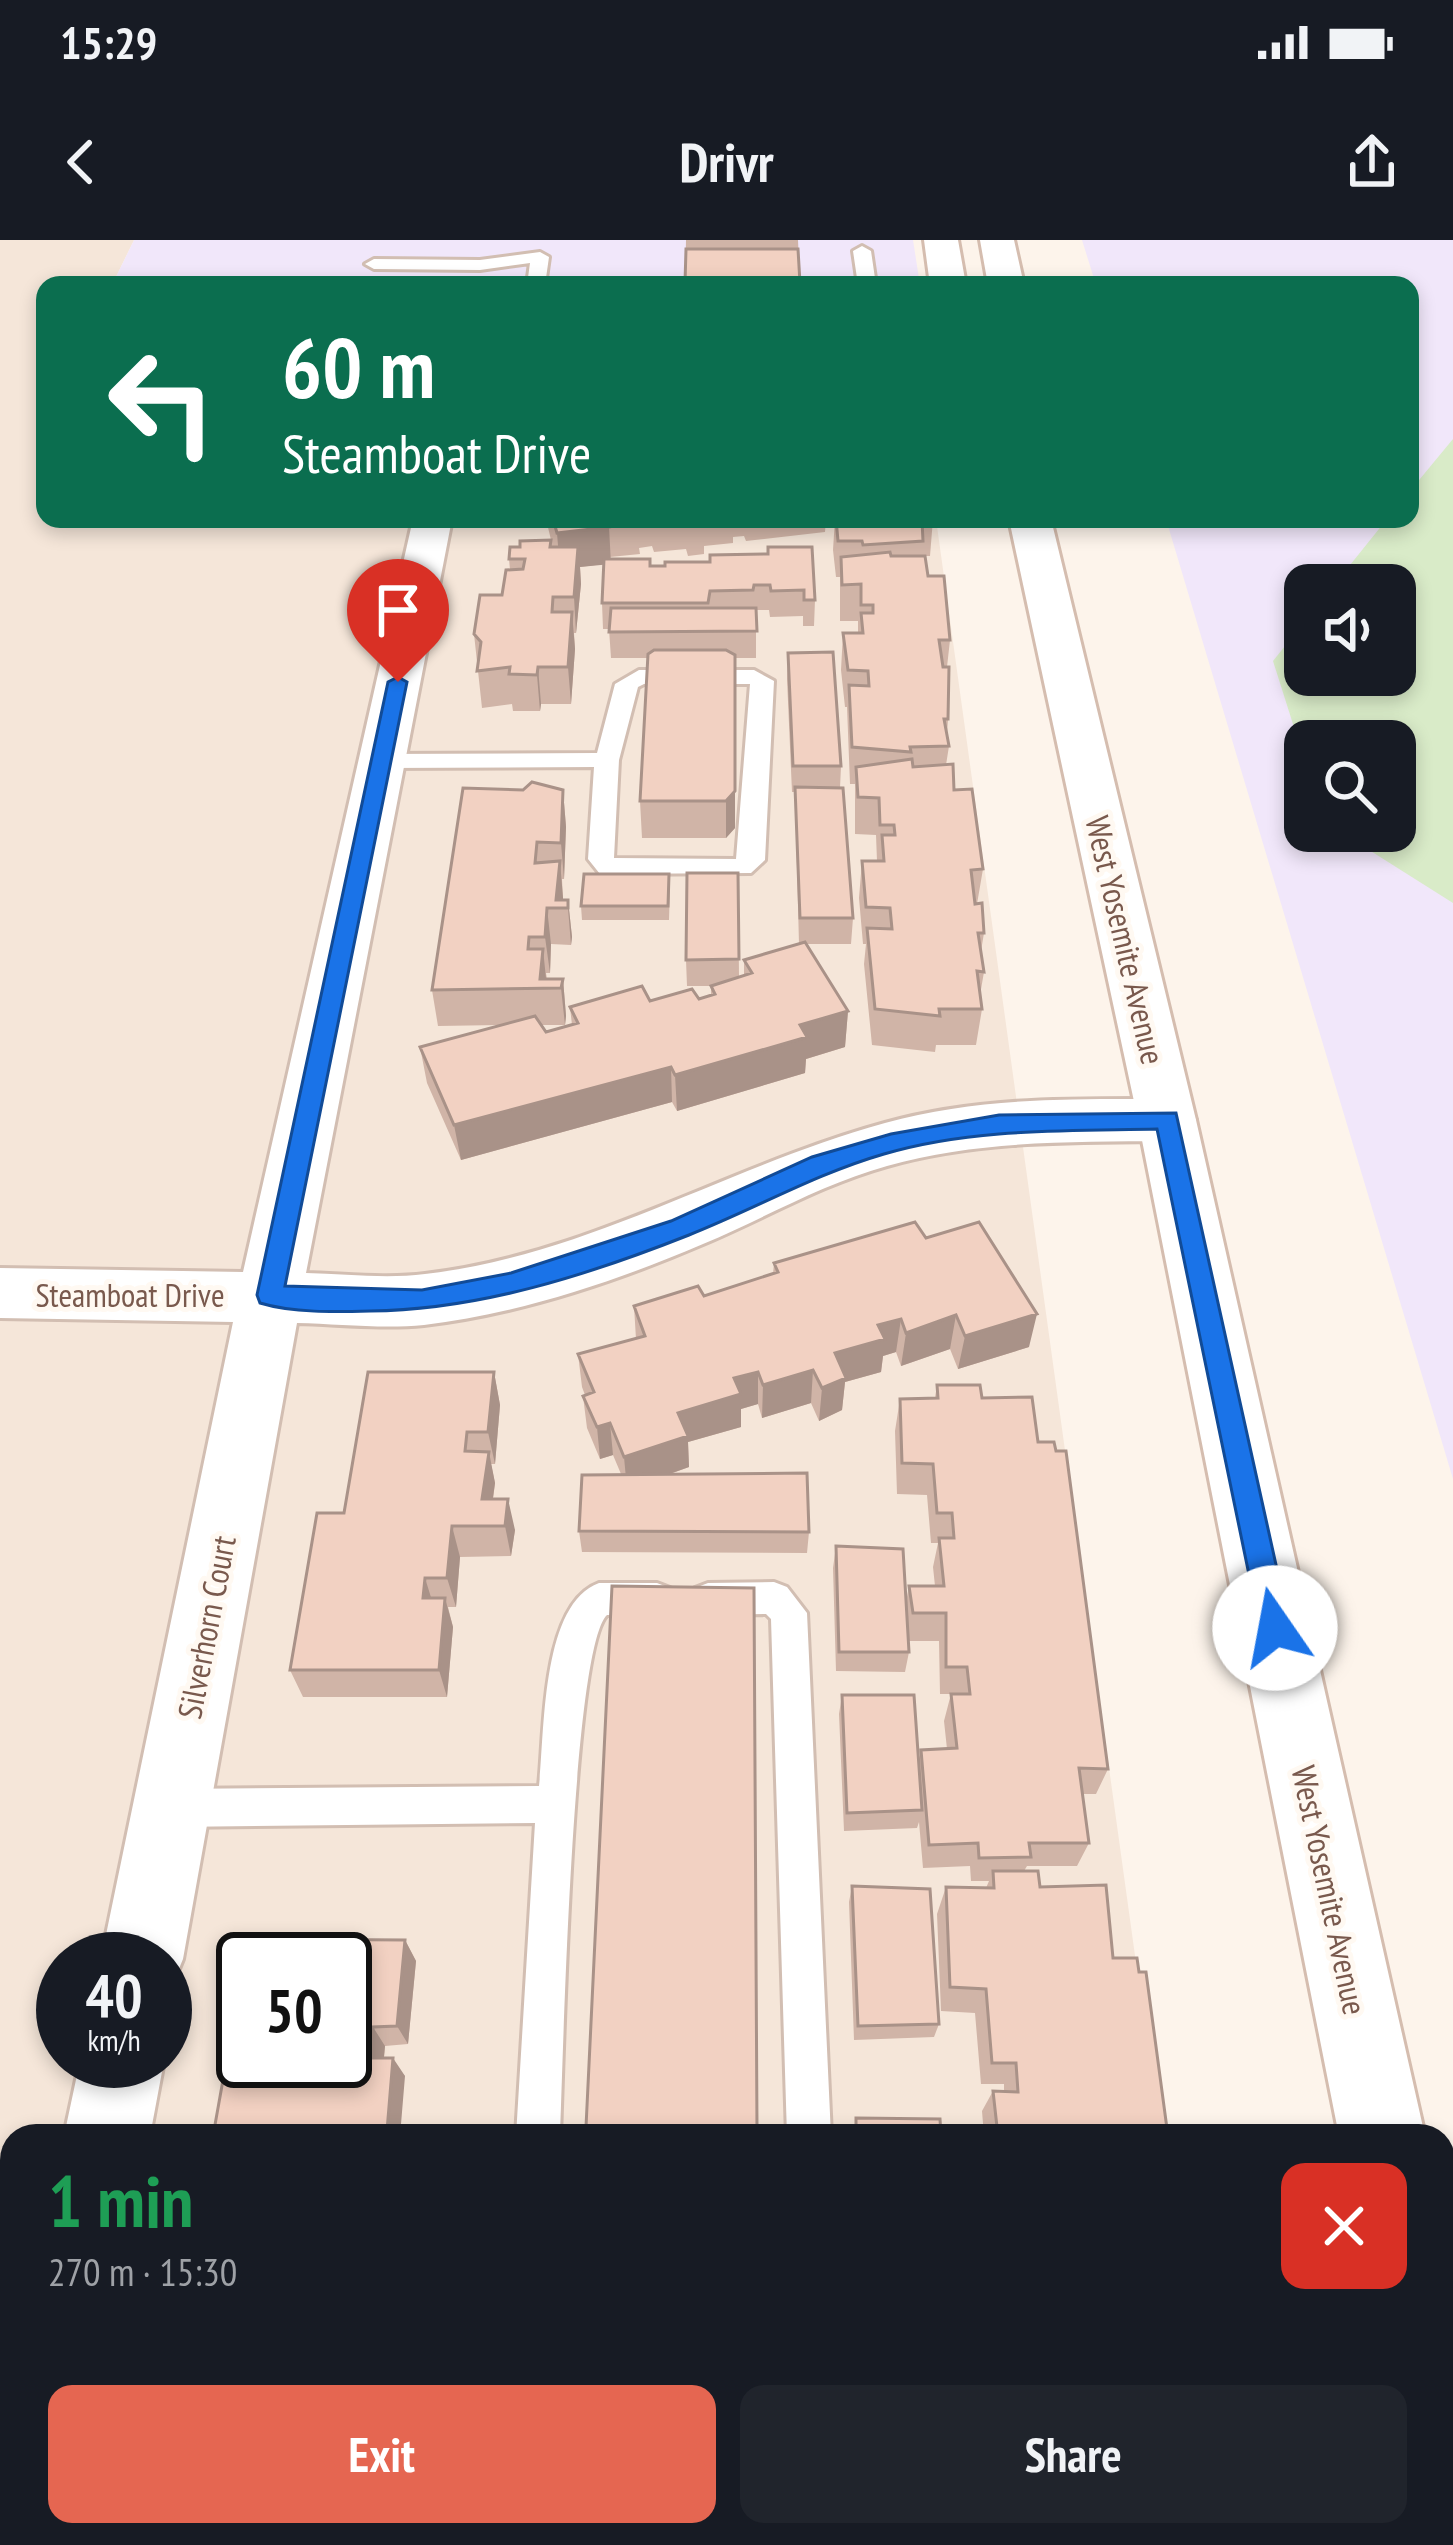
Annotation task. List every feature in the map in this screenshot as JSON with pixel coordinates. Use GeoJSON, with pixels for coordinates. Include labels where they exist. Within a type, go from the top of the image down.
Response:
{"type":"FeatureCollection","features":[{"type":"Feature","properties":{"kind":"street"},"geometry":{"type":"LineString","coordinates":[[941,240],[947,276]]}},
{"type":"Feature","properties":{"kind":"street"},"geometry":{"type":"LineString","coordinates":[[997,240],[1004,276]]}},
{"type":"Feature","properties":{"kind":"street","name":"Silverhorn Court"},"geometry":{"type":"LineString","coordinates":[[147,1932],[270,1295],[433,528]]}},
{"type":"Feature","properties":{"kind":"street","name":"West Yosemite Avenue"},"geometry":{"type":"LineString","coordinates":[[1032,528],[1167,1120],[1379,2124]]}},
{"type":"Feature","properties":{"kind":"street","name":"Steamboat Drive"},"geometry":{"type":"LineString","coordinates":[[0,1293],[422,1300],[511,1283],[619,1251],[820,1164],[891,1143],[1010,1123],[1167,1120]]}},
{"type":"Feature","properties":{"kind":"street"},"geometry":{"type":"LineString","coordinates":[[109,2124],[117,2088]]}},
{"type":"Feature","properties":{"kind":"lane"},"geometry":{"type":"LineString","coordinates":[[862,251],[866,276]]}},
{"type":"Feature","properties":{"kind":"lane"},"geometry":{"type":"LineString","coordinates":[[374,264],[480,265],[540,257],[537,276]]}},
{"type":"Feature","properties":{"kind":"lane"},"geometry":{"type":"LineString","coordinates":[[639,677],[754,677],[762,681],[752,860],[742,867],[609,868],[601,859],[607,760],[627,684],[639,677]]}},
{"type":"Feature","properties":{"kind":"lane"},"geometry":{"type":"LineString","coordinates":[[382,761],[607,760]]}},
{"type":"Feature","properties":{"kind":"lane"},"geometry":{"type":"LineString","coordinates":[[539,2124],[556,1804],[573,1644],[584,1613],[599,1599],[773,1598],[788,1613],[809,2124]]}},
{"type":"Feature","properties":{"kind":"lane"},"geometry":{"type":"LineString","coordinates":[[171,1808],[556,1804]]}},
{"type":"Feature","properties":{"kind":"shaded area"},"geometry":{"type":"Polygon","coordinates":[[[0,240],[134,240],[116,276],[36,276],[36,528],[937,528],[1158,2124],[0,2124],[0,240]]]}},
{"type":"Feature","properties":{"kind":"shaded area"},"geometry":{"type":"Polygon","coordinates":[[[134,240],[913,240],[919,276],[116,276],[134,240]]]}},
{"type":"Feature","properties":{"kind":"shaded area"},"geometry":{"type":"Polygon","coordinates":[[[1082,240],[1453,240],[1453,1479],[1169,528],[1419,528],[1419,276],[1093,276],[1082,240]]]}},
{"type":"Feature","properties":{"kind":"green space"},"geometry":{"type":"Polygon","coordinates":[[[1453,439],[1453,903],[1372,852],[1416,852],[1416,720],[1292,720],[1284,696],[1416,696],[1416,564],[1351,564],[1380,528],[1419,528],[1419,480],[1453,439]]]}},
{"type":"Feature","properties":{"kind":"green space"},"geometry":{"type":"Polygon","coordinates":[[[1284,647],[1284,696],[1273,661],[1284,647]]]}},
{"type":"Feature","properties":{"kind":"building"},"geometry":{"type":"Polygon","coordinates":[[[686,249],[798,249],[800,276],[685,276],[686,249]]]}},
{"type":"Feature","properties":{"kind":"building"},"geometry":{"type":"Polygon","coordinates":[[[556,528],[600,528],[557,533],[556,528]]]}},
{"type":"Feature","properties":{"kind":"building"},"geometry":{"type":"Polygon","coordinates":[[[837,528],[922,528],[923,541],[863,545],[862,541],[838,541],[837,528]]]}},
{"type":"Feature","properties":{"kind":"building"},"geometry":{"type":"Polygon","coordinates":[[[551,540],[550,547],[578,547],[574,597],[553,597],[552,612],[572,612],[568,667],[538,667],[537,675],[509,674],[510,667],[477,671],[481,642],[474,634],[480,595],[502,595],[506,570],[523,569],[525,559],[509,559],[510,547],[520,547],[520,541],[551,540]]]}},
{"type":"Feature","properties":{"kind":"building"},"geometry":{"type":"Polygon","coordinates":[[[768,547],[812,547],[815,600],[804,600],[804,590],[771,591],[770,585],[754,585],[753,590],[710,591],[708,603],[602,603],[604,559],[650,559],[650,566],[665,566],[665,562],[710,562],[710,555],[768,554],[768,547]]]}},
{"type":"Feature","properties":{"kind":"building"},"geometry":{"type":"Polygon","coordinates":[[[890,552],[891,556],[925,556],[928,576],[944,576],[950,640],[939,640],[943,667],[949,667],[948,719],[944,719],[949,746],[910,747],[911,752],[852,747],[849,685],[869,686],[868,671],[848,670],[843,633],[863,633],[861,613],[873,613],[873,605],[861,605],[861,584],[842,585],[841,557],[890,552]]]}},
{"type":"Feature","properties":{"kind":"building"},"geometry":{"type":"Polygon","coordinates":[[[611,608],[756,608],[757,631],[609,632],[611,608]]]}},
{"type":"Feature","properties":{"kind":"building"},"geometry":{"type":"Polygon","coordinates":[[[654,650],[726,650],[735,655],[735,791],[726,801],[640,801],[648,654],[654,650]]]}},
{"type":"Feature","properties":{"kind":"building"},"geometry":{"type":"Polygon","coordinates":[[[833,652],[841,766],[793,766],[788,653],[833,652]]]}},
{"type":"Feature","properties":{"kind":"building"},"geometry":{"type":"Polygon","coordinates":[[[912,759],[913,767],[953,764],[954,790],[972,789],[983,869],[971,870],[975,904],[982,903],[984,933],[978,933],[984,972],[977,971],[982,1009],[939,1009],[940,1016],[875,1009],[867,928],[892,929],[890,908],[866,907],[862,861],[884,861],[882,835],[895,835],[894,825],[880,825],[879,798],[858,797],[856,767],[912,759]]]}},
{"type":"Feature","properties":{"kind":"building"},"geometry":{"type":"Polygon","coordinates":[[[532,782],[563,790],[561,843],[537,842],[535,863],[560,861],[556,900],[568,900],[568,908],[547,908],[545,937],[529,937],[528,949],[543,949],[540,979],[563,979],[561,988],[432,990],[463,788],[523,790],[532,782]]]}},
{"type":"Feature","properties":{"kind":"building"},"geometry":{"type":"Polygon","coordinates":[[[795,787],[843,788],[853,918],[800,918],[795,787]]]}},
{"type":"Feature","properties":{"kind":"building"},"geometry":{"type":"Polygon","coordinates":[[[687,873],[738,873],[739,959],[686,960],[687,873]]]}},
{"type":"Feature","properties":{"kind":"building"},"geometry":{"type":"Polygon","coordinates":[[[584,874],[669,874],[668,906],[581,906],[584,874]]]}},
{"type":"Feature","properties":{"kind":"building"},"geometry":{"type":"Polygon","coordinates":[[[805,942],[848,1011],[800,1025],[807,1037],[675,1075],[671,1067],[454,1125],[420,1047],[535,1016],[546,1032],[578,1023],[570,1007],[642,986],[650,1001],[692,989],[699,999],[715,994],[711,986],[752,973],[744,960],[805,942]]]}},
{"type":"Feature","properties":{"kind":"building"},"geometry":{"type":"Polygon","coordinates":[[[915,1222],[926,1238],[979,1222],[1037,1314],[965,1336],[956,1315],[906,1333],[901,1319],[878,1325],[885,1339],[835,1353],[846,1378],[822,1388],[813,1370],[763,1385],[758,1372],[734,1378],[741,1394],[678,1413],[688,1436],[624,1457],[610,1423],[597,1427],[583,1396],[594,1392],[578,1354],[645,1336],[634,1306],[698,1286],[704,1296],[778,1272],[774,1263],[915,1222]]]}},
{"type":"Feature","properties":{"kind":"building"},"geometry":{"type":"Polygon","coordinates":[[[368,1372],[494,1372],[488,1432],[467,1432],[465,1451],[489,1452],[482,1499],[508,1499],[505,1526],[452,1526],[447,1578],[425,1578],[423,1598],[445,1598],[439,1670],[290,1670],[317,1513],[344,1513],[368,1372]]]}},
{"type":"Feature","properties":{"kind":"building"},"geometry":{"type":"Polygon","coordinates":[[[937,1385],[980,1385],[982,1398],[1032,1397],[1038,1442],[1054,1442],[1056,1451],[1066,1451],[1108,1769],[1079,1768],[1089,1843],[1029,1843],[1031,1857],[979,1858],[978,1843],[929,1845],[921,1750],[957,1748],[951,1694],[970,1694],[967,1667],[946,1667],[946,1613],[913,1613],[909,1586],[944,1586],[939,1538],[954,1538],[952,1513],[937,1513],[933,1464],[902,1463],[900,1399],[938,1398],[937,1385]]]}},
{"type":"Feature","properties":{"kind":"building"},"geometry":{"type":"Polygon","coordinates":[[[807,1473],[809,1532],[579,1531],[582,1475],[807,1473]]]}},
{"type":"Feature","properties":{"kind":"building"},"geometry":{"type":"Polygon","coordinates":[[[836,1546],[903,1549],[909,1652],[839,1652],[836,1546]]]}},
{"type":"Feature","properties":{"kind":"building"},"geometry":{"type":"Polygon","coordinates":[[[612,1586],[754,1588],[757,2124],[586,2124],[612,1586]]]}},
{"type":"Feature","properties":{"kind":"building"},"geometry":{"type":"Polygon","coordinates":[[[842,1695],[914,1695],[922,1810],[847,1813],[842,1695]]]}},
{"type":"Feature","properties":{"kind":"building"},"geometry":{"type":"Polygon","coordinates":[[[993,1871],[1038,1871],[1040,1887],[1106,1885],[1113,1958],[1137,1958],[1139,1972],[1146,1972],[1166,2124],[997,2124],[993,2091],[1018,2092],[1016,2063],[992,2063],[986,1989],[950,1987],[946,1887],[994,1888],[993,1871]]]}},
{"type":"Feature","properties":{"kind":"building"},"geometry":{"type":"Polygon","coordinates":[[[852,1886],[930,1889],[939,2024],[858,2026],[852,1886]]]}},
{"type":"Feature","properties":{"kind":"building"},"geometry":{"type":"Polygon","coordinates":[[[372,1940],[405,1940],[397,2026],[373,2027],[372,2037],[372,1940]]]}},
{"type":"Feature","properties":{"kind":"building"},"geometry":{"type":"Polygon","coordinates":[[[372,2058],[393,2058],[388,2124],[215,2124],[222,2088],[372,2088],[372,2058]]]}},
{"type":"Feature","properties":{"kind":"building"},"geometry":{"type":"Polygon","coordinates":[[[856,2118],[940,2119],[940,2124],[856,2124],[856,2118]]]}},
{"type":"Feature","properties":{"kind":"route"},"geometry":{"type":"LineString","coordinates":[[398,682],[270,1295],[341,1301],[422,1300],[511,1283],[680,1228],[820,1164],[891,1143],[999,1124],[1167,1120],[1275,1628]]}}]}
